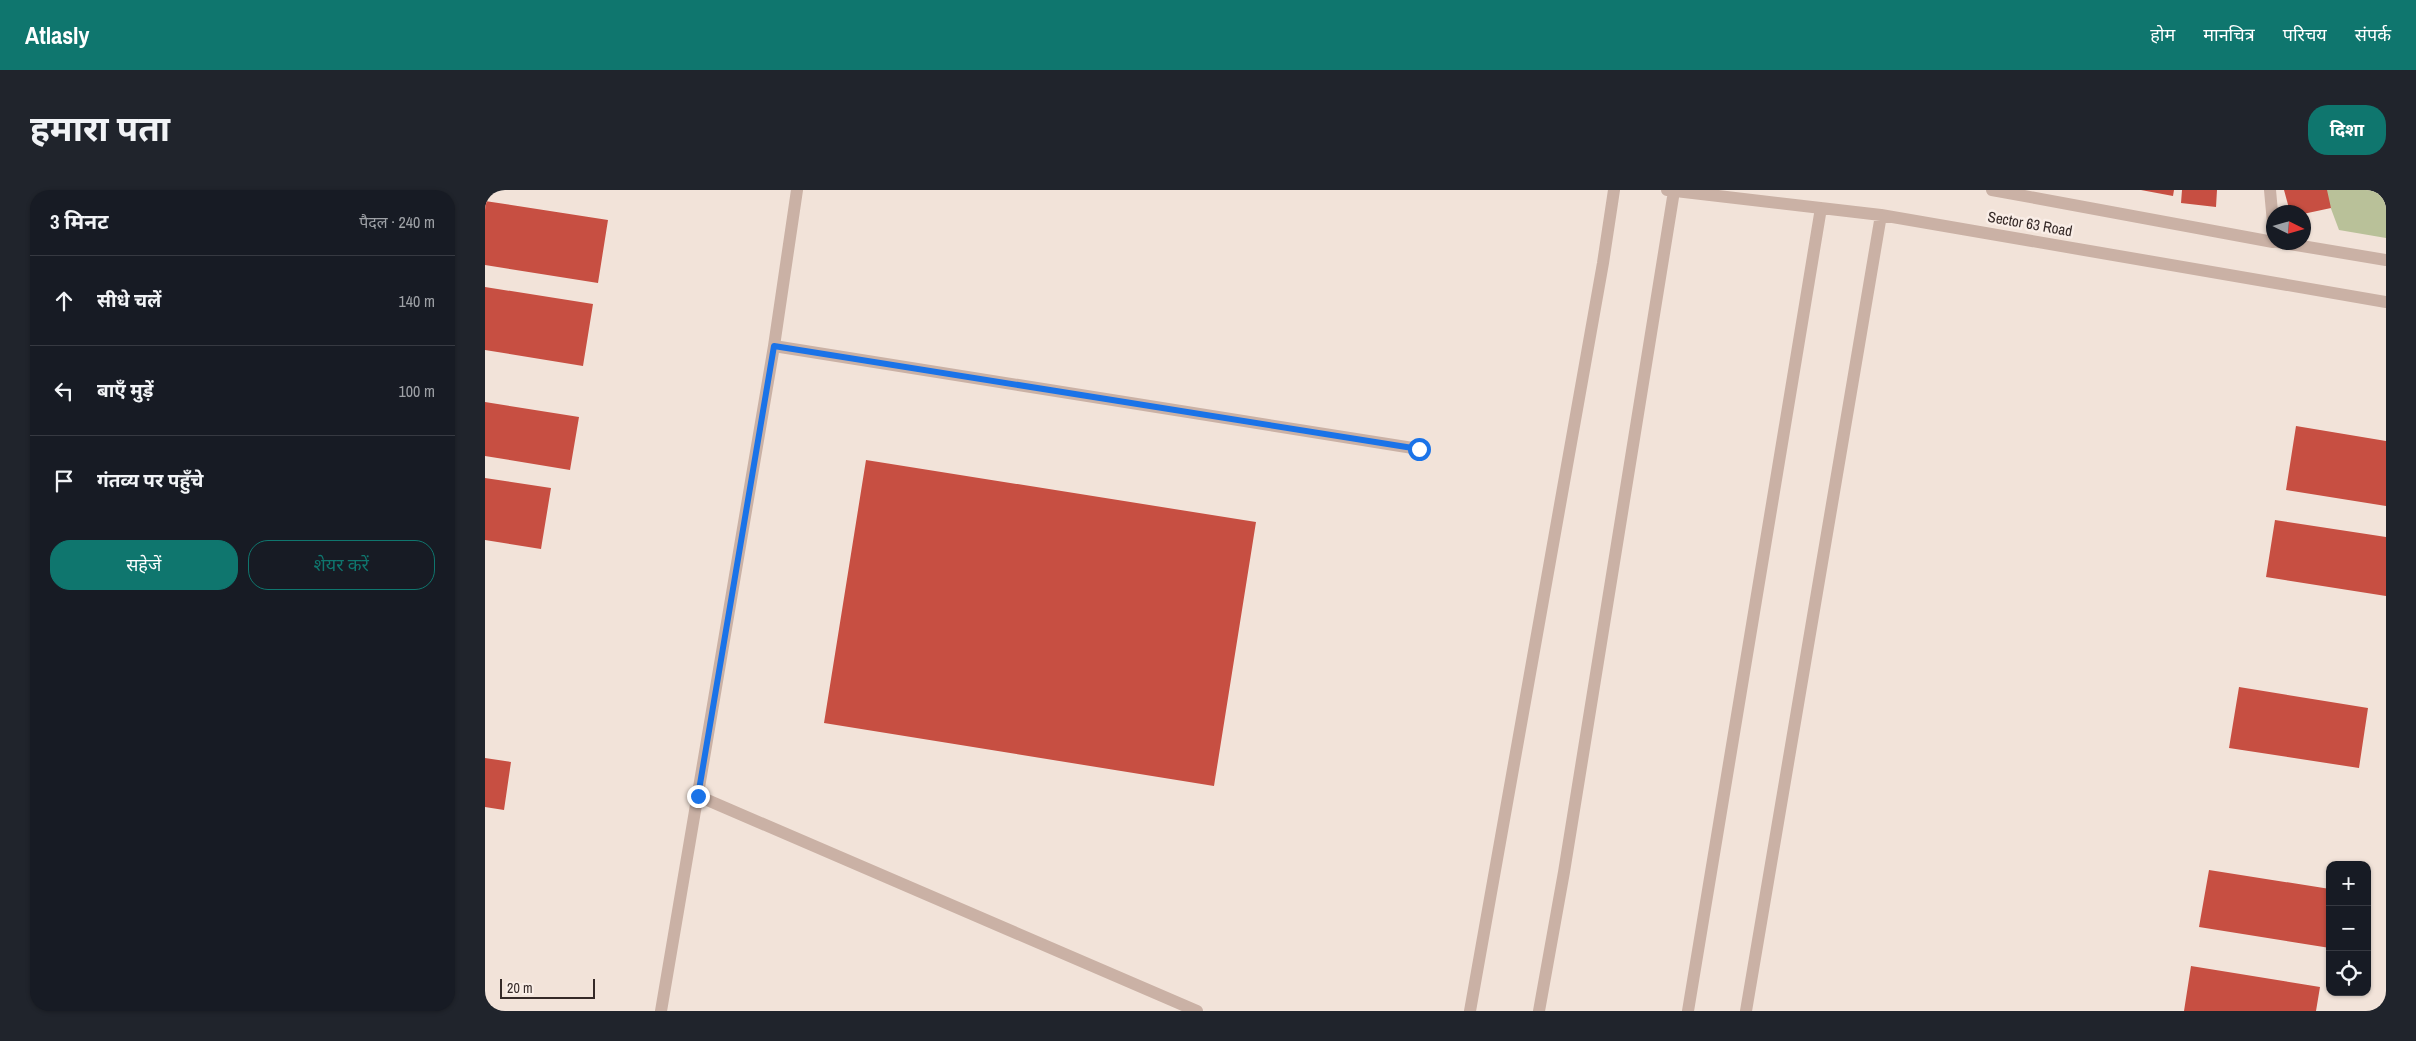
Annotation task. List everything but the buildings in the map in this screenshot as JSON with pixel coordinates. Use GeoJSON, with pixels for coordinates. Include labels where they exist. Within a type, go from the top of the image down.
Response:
{"type":"FeatureCollection","features":[{"type":"Feature","properties":{"kind":"street"},"geometry":{"type":"LineString","coordinates":[[661,1011],[774,346],[797,190]]}},
{"type":"Feature","properties":{"kind":"street"},"geometry":{"type":"LineString","coordinates":[[1470,1011],[1603,263],[1614,190]]}},
{"type":"Feature","properties":{"kind":"street","name":"Sector 63 Road"},"geometry":{"type":"LineString","coordinates":[[1992,190],[2266,241]]}},
{"type":"Feature","properties":{"kind":"street"},"geometry":{"type":"LineString","coordinates":[[2270,190],[2271,205]]}},
{"type":"Feature","properties":{"kind":"street"},"geometry":{"type":"LineString","coordinates":[[1539,1011],[1565,862],[1670,191]]}},
{"type":"Feature","properties":{"kind":"street","name":"Sector 63 Road"},"geometry":{"type":"LineString","coordinates":[[1670,191],[1881,216],[2386,302]]}},
{"type":"Feature","properties":{"kind":"street"},"geometry":{"type":"LineString","coordinates":[[1688,1011],[1821,208]]}},
{"type":"Feature","properties":{"kind":"street"},"geometry":{"type":"LineString","coordinates":[[1747,1011],[1881,216]]}},
{"type":"Feature","properties":{"kind":"street"},"geometry":{"type":"LineString","coordinates":[[2311,248],[2386,260]]}},
{"type":"Feature","properties":{"kind":"street"},"geometry":{"type":"LineString","coordinates":[[774,346],[1419,449]]}},
{"type":"Feature","properties":{"kind":"street"},"geometry":{"type":"LineString","coordinates":[[698,796],[1197,1011]]}},
{"type":"Feature","properties":{"kind":"green space"},"geometry":{"type":"Polygon","coordinates":[[[2324,190],[2386,190],[2386,238],[2339,230],[2324,190]]]}},
{"type":"Feature","properties":{"kind":"route"},"geometry":{"type":"LineString","coordinates":[[698,796],[774,346],[1419,449]]}}]}
